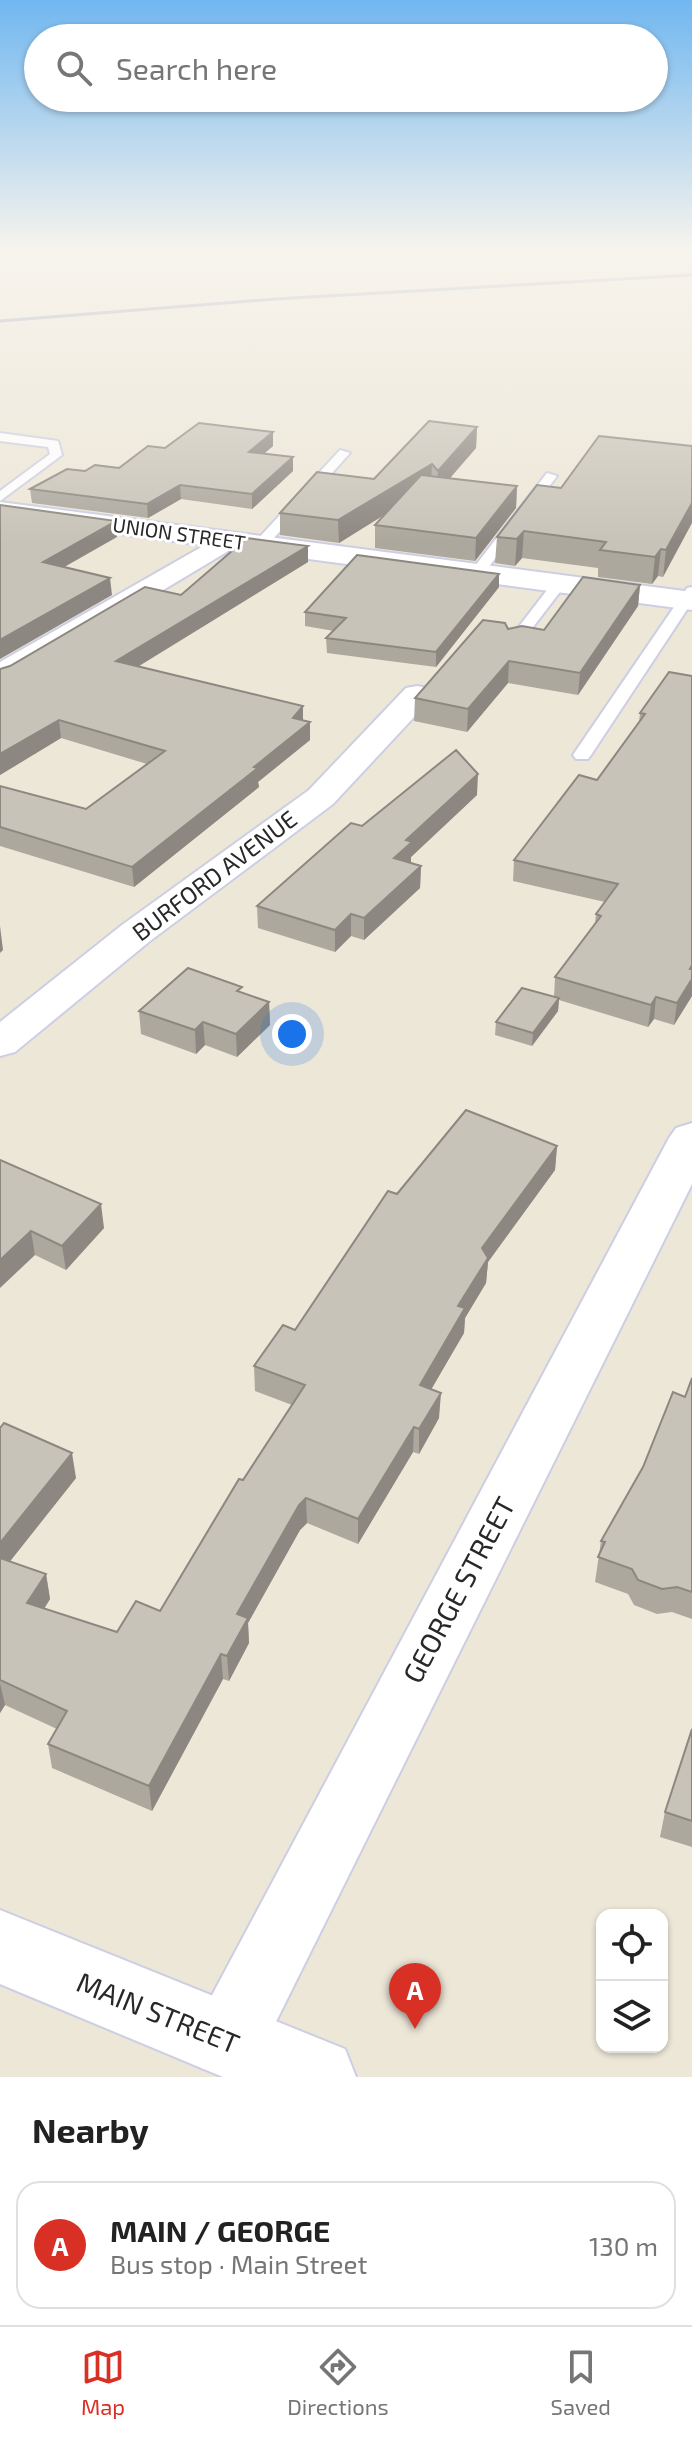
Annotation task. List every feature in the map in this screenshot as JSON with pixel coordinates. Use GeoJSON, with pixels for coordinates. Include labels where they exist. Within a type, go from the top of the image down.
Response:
{"type":"FeatureCollection","features":[{"type":"Feature","properties":{"kind":"main road","name":"UNION STREET"},"geometry":{"type":"LineString","coordinates":[[0,510],[559,584],[690,598]]}},
{"type":"Feature","properties":{"kind":"main road","name":"MAIN STREET"},"geometry":{"type":"LineString","coordinates":[[0,1947],[317,2077]]}},
{"type":"Feature","properties":{"kind":"street"},"geometry":{"type":"LineString","coordinates":[[0,675],[226,541]]}},
{"type":"Feature","properties":{"kind":"street","name":"BURFORD AVENUE"},"geometry":{"type":"LineString","coordinates":[[7,1029],[321,797],[417,695]]}},
{"type":"Feature","properties":{"kind":"street","name":"GEORGE STREET"},"geometry":{"type":"LineString","coordinates":[[227,2042],[692,1138]]}},
{"type":"Feature","properties":{"kind":"lane"},"geometry":{"type":"LineString","coordinates":[[0,437],[54,444],[56,455],[0,497]]}},
{"type":"Feature","properties":{"kind":"lane"},"geometry":{"type":"LineString","coordinates":[[260,545],[344,453]]}},
{"type":"Feature","properties":{"kind":"lane"},"geometry":{"type":"LineString","coordinates":[[477,573],[551,476]]}},
{"type":"Feature","properties":{"kind":"lane"},"geometry":{"type":"LineString","coordinates":[[512,645],[559,584]]}},
{"type":"Feature","properties":{"kind":"lane"},"geometry":{"type":"LineString","coordinates":[[582,755],[690,598]]}},
{"type":"Feature","properties":{"kind":"building"},"geometry":{"type":"Polygon","coordinates":[[[429,421],[477,427],[438,471],[432,464],[338,520],[280,513],[317,472],[374,479],[429,421]]]}},
{"type":"Feature","properties":{"kind":"building"},"geometry":{"type":"Polygon","coordinates":[[[199,423],[273,432],[249,452],[293,457],[252,494],[180,485],[147,504],[30,489],[67,469],[85,471],[95,465],[119,468],[148,446],[165,448],[199,423]]]}},
{"type":"Feature","properties":{"kind":"building"},"geometry":{"type":"Polygon","coordinates":[[[599,436],[692,446],[692,503],[666,550],[661,549],[655,557],[600,550],[606,542],[524,531],[517,539],[497,537],[537,485],[561,488],[599,436]]]}},
{"type":"Feature","properties":{"kind":"building"},"geometry":{"type":"Polygon","coordinates":[[[421,475],[517,486],[476,538],[375,525],[421,475]]]}},
{"type":"Feature","properties":{"kind":"building"},"geometry":{"type":"Polygon","coordinates":[[[0,505],[116,521],[43,562],[110,578],[0,640],[0,505]]]}},
{"type":"Feature","properties":{"kind":"building"},"geometry":{"type":"Polygon","coordinates":[[[247,538],[308,546],[116,661],[303,706],[293,718],[310,722],[254,767],[258,768],[132,867],[0,827],[0,786],[86,809],[165,751],[59,720],[0,754],[0,669],[145,587],[181,595],[247,538]]]}},
{"type":"Feature","properties":{"kind":"building"},"geometry":{"type":"Polygon","coordinates":[[[357,555],[499,574],[436,652],[326,638],[346,618],[305,612],[357,555]]]}},
{"type":"Feature","properties":{"kind":"building"},"geometry":{"type":"Polygon","coordinates":[[[583,577],[640,585],[580,673],[509,661],[468,709],[415,698],[483,620],[505,623],[508,629],[522,626],[544,630],[583,577]]]}},
{"type":"Feature","properties":{"kind":"building"},"geometry":{"type":"Polygon","coordinates":[[[669,672],[692,676],[692,979],[677,1003],[656,997],[651,1005],[555,977],[601,916],[596,914],[618,884],[514,860],[579,775],[597,780],[645,714],[640,713],[669,672]]]}},
{"type":"Feature","properties":{"kind":"building"},"geometry":{"type":"Polygon","coordinates":[[[456,750],[478,774],[406,840],[412,842],[394,858],[421,866],[364,918],[351,914],[335,930],[257,906],[351,823],[362,826],[456,750]]]}},
{"type":"Feature","properties":{"kind":"building"},"geometry":{"type":"Polygon","coordinates":[[[188,968],[242,987],[237,991],[269,1002],[236,1034],[203,1022],[195,1030],[139,1011],[188,968]]]}},
{"type":"Feature","properties":{"kind":"building"},"geometry":{"type":"Polygon","coordinates":[[[522,988],[559,998],[533,1033],[496,1022],[522,988]]]}},
{"type":"Feature","properties":{"kind":"building"},"geometry":{"type":"Polygon","coordinates":[[[466,1110],[557,1146],[482,1248],[488,1258],[458,1306],[465,1308],[420,1385],[441,1393],[419,1429],[414,1427],[358,1519],[306,1498],[299,1505],[237,1614],[248,1618],[227,1656],[221,1654],[149,1786],[48,1744],[67,1711],[0,1680],[0,1558],[46,1574],[27,1603],[117,1632],[136,1601],[160,1611],[239,1479],[243,1480],[305,1385],[254,1366],[283,1325],[295,1330],[388,1191],[397,1194],[466,1110]]]}},
{"type":"Feature","properties":{"kind":"building"},"geometry":{"type":"Polygon","coordinates":[[[0,1160],[101,1204],[62,1246],[31,1231],[0,1260],[0,1160]]]}},
{"type":"Feature","properties":{"kind":"building"},"geometry":{"type":"Polygon","coordinates":[[[692,1378],[692,1592],[677,1587],[662,1589],[638,1580],[632,1569],[598,1557],[605,1542],[601,1541],[643,1467],[673,1392],[685,1397],[692,1378]]]}},
{"type":"Feature","properties":{"kind":"building"},"geometry":{"type":"Polygon","coordinates":[[[4,1423],[72,1453],[0,1543],[0,1428],[4,1423]]]}},
{"type":"Feature","properties":{"kind":"building"},"geometry":{"type":"Polygon","coordinates":[[[692,1729],[692,1821],[665,1812],[692,1729]]]}},
{"type":"Feature","properties":{"kind":"place","name":"MAIN / GEORGE"},"geometry":{"type":"Point","coordinates":[415,2029]}}]}
